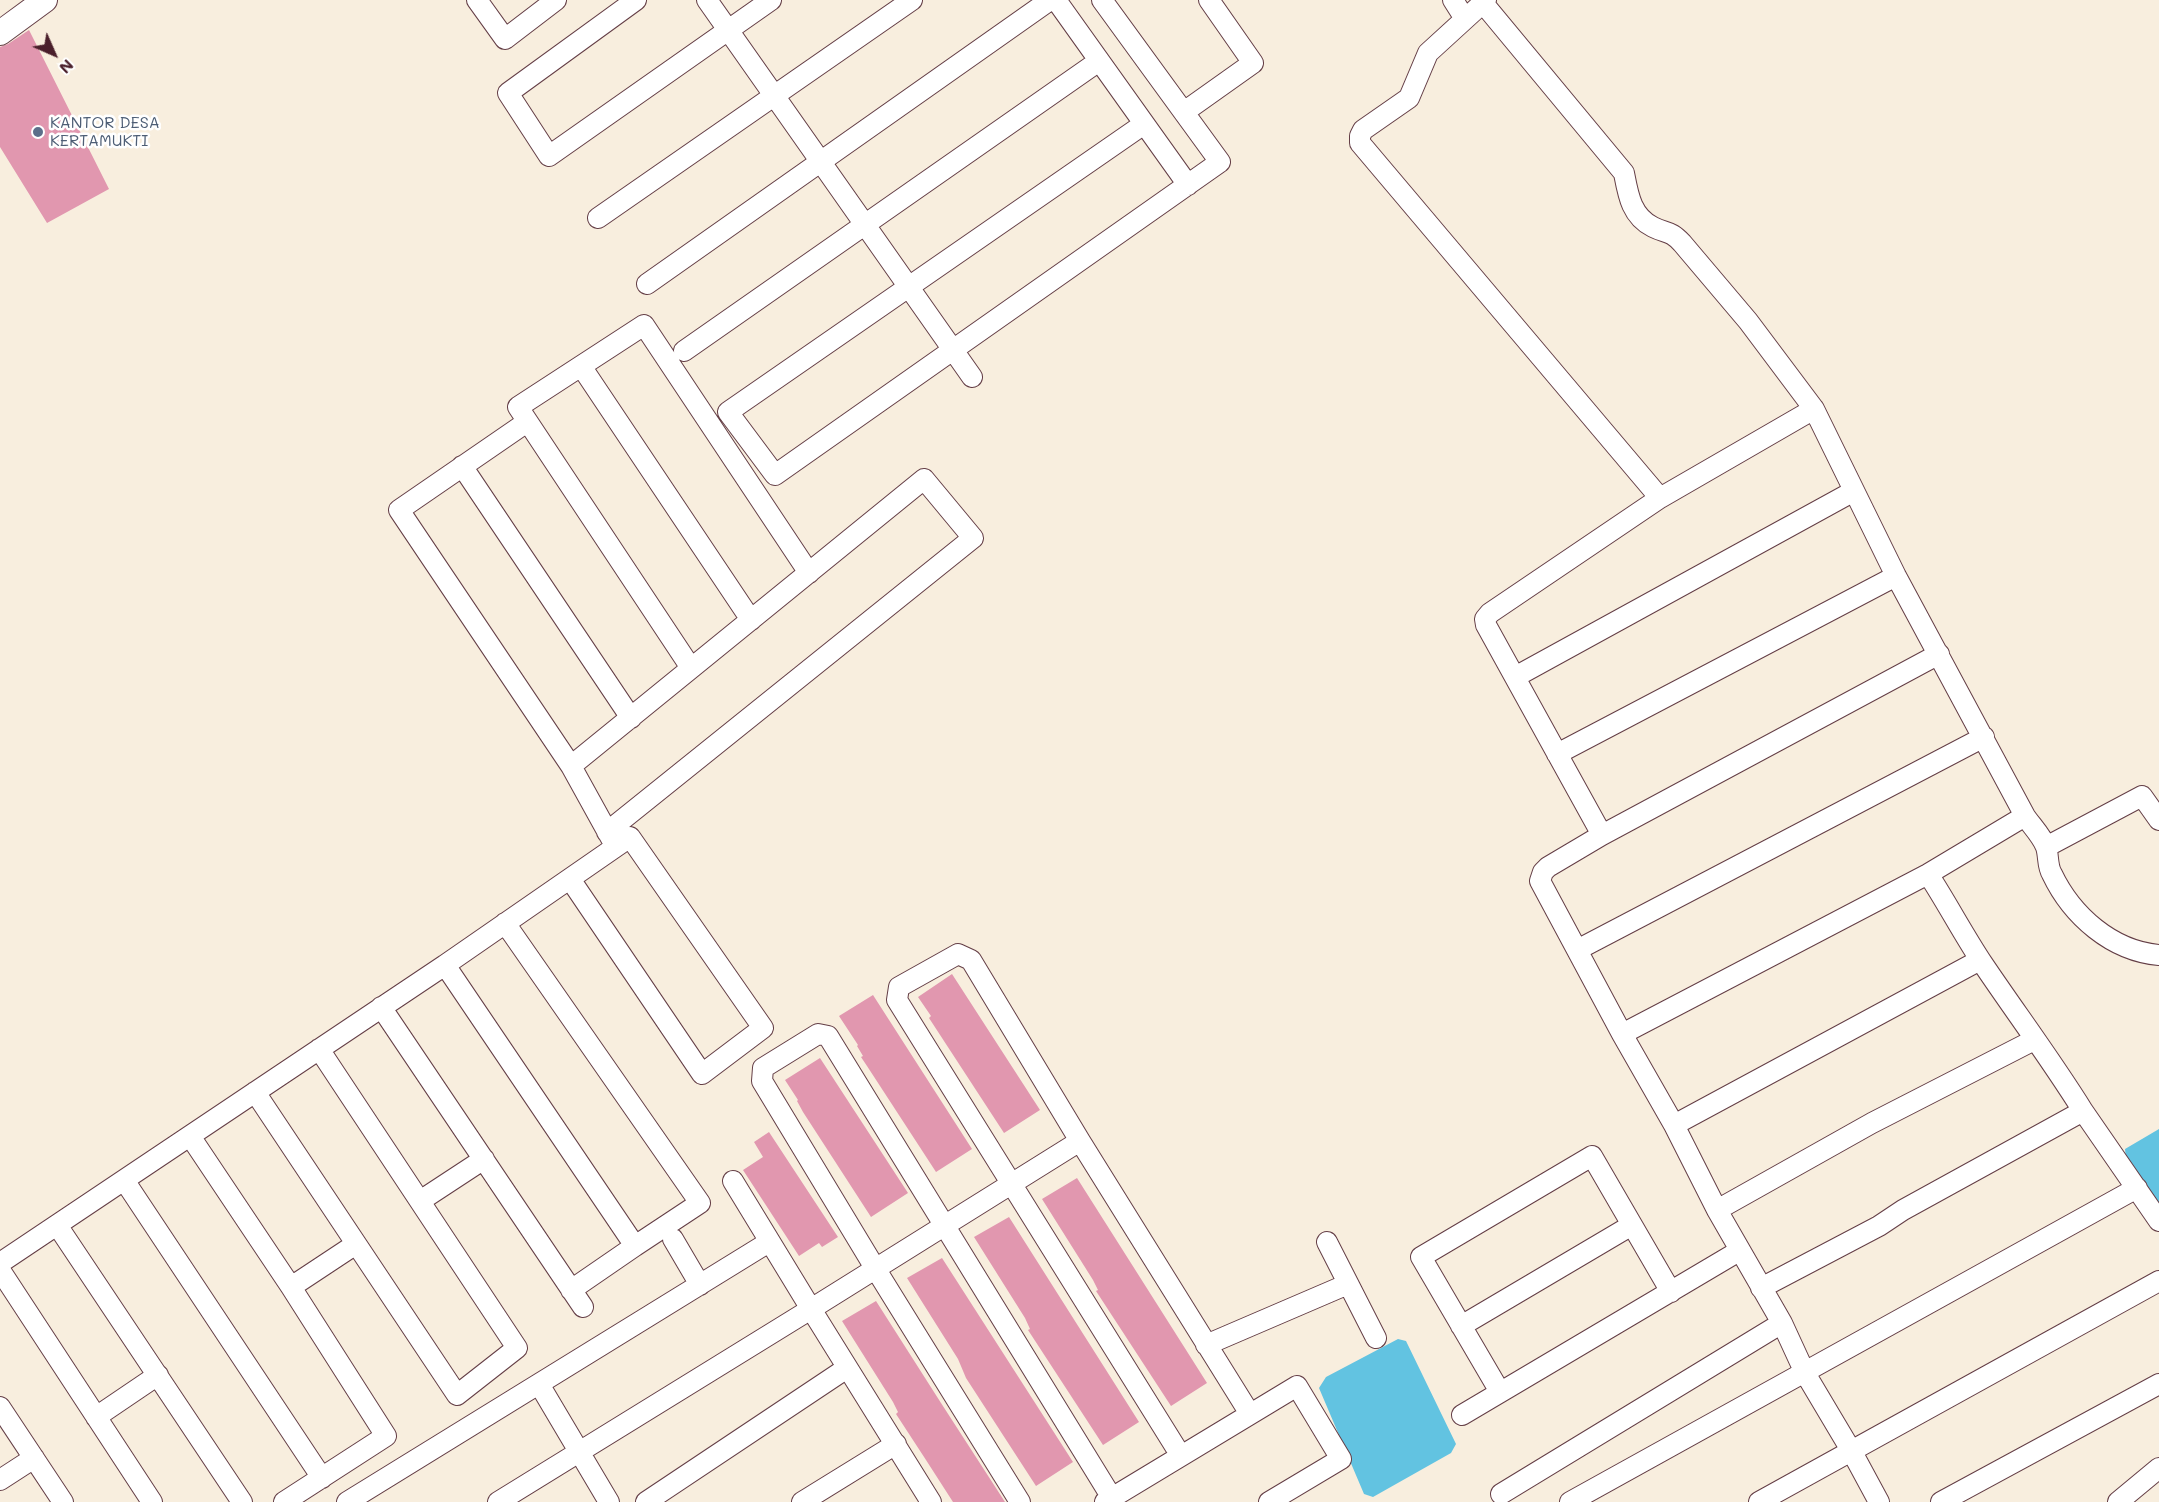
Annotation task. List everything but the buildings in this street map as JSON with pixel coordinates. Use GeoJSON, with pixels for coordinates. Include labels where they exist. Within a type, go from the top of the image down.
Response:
{"type":"FeatureCollection","features":[{"type":"Feature","properties":{"kind":"main road"},"geometry":{"type":"LineString","coordinates":[[0,33],[45,0]]}},
{"type":"Feature","properties":{"kind":"street"},"geometry":{"type":"LineString","coordinates":[[477,0],[505,39],[556,0]]}},
{"type":"Feature","properties":{"kind":"street"},"geometry":{"type":"LineString","coordinates":[[636,0],[508,93],[549,156],[771,0]]}},
{"type":"Feature","properties":{"kind":"street"},"geometry":{"type":"LineString","coordinates":[[708,0],[972,377]]}},
{"type":"Feature","properties":{"kind":"street"},"geometry":{"type":"LineString","coordinates":[[598,218],[912,0]]}},
{"type":"Feature","properties":{"kind":"street"},"geometry":{"type":"LineString","coordinates":[[646,284],[1050,0]]}},
{"type":"Feature","properties":{"kind":"street"},"geometry":{"type":"LineString","coordinates":[[1056,0],[1188,185]]}},
{"type":"Feature","properties":{"kind":"street"},"geometry":{"type":"LineString","coordinates":[[1102,0],[1220,162],[775,475],[728,412],[1144,124]]}},
{"type":"Feature","properties":{"kind":"street"},"geometry":{"type":"LineString","coordinates":[[1184,112],[1253,63],[1209,0]]}},
{"type":"Feature","properties":{"kind":"street"},"geometry":{"type":"LineString","coordinates":[[1453,0],[1465,19]]}},
{"type":"Feature","properties":{"kind":"street"},"geometry":{"type":"LineString","coordinates":[[1660,498],[1360,142],[1363,130],[1409,98],[1428,53],[1485,2],[1624,173],[1633,210],[1653,227],[1672,233],[1682,243],[1748,321],[1814,409],[1896,576],[2025,816],[2046,846],[2050,871],[2063,898],[2086,922],[2112,940],[2143,954],[2159,955]]}},
{"type":"Feature","properties":{"kind":"street"},"geometry":{"type":"LineString","coordinates":[[684,351],[1099,61]]}},
{"type":"Feature","properties":{"kind":"street"},"geometry":{"type":"LineString","coordinates":[[692,668],[518,407],[644,325],[809,573]]}},
{"type":"Feature","properties":{"kind":"street"},"geometry":{"type":"LineString","coordinates":[[581,366],[751,620]]}},
{"type":"Feature","properties":{"kind":"street"},"geometry":{"type":"LineString","coordinates":[[1602,835],[1486,625],[1485,619],[1660,498],[1814,409]]}},
{"type":"Feature","properties":{"kind":"street"},"geometry":{"type":"LineString","coordinates":[[526,422],[399,510],[571,766],[611,839]]}},
{"type":"Feature","properties":{"kind":"street"},"geometry":{"type":"LineString","coordinates":[[462,466],[631,718]]}},
{"type":"Feature","properties":{"kind":"street"},"geometry":{"type":"LineString","coordinates":[[0,1263],[570,879],[611,839],[973,538],[924,479],[571,766]]}},
{"type":"Feature","properties":{"kind":"street"},"geometry":{"type":"LineString","coordinates":[[1515,677],[1854,491]]}},
{"type":"Feature","properties":{"kind":"street"},"geometry":{"type":"LineString","coordinates":[[1557,754],[1896,576]]}},
{"type":"Feature","properties":{"kind":"street"},"geometry":{"type":"LineString","coordinates":[[1879,1502],[1804,1373],[1782,1323],[1739,1251],[1674,1125],[1542,886],[1541,876],[1548,867],[1602,835],[1939,654]]}},
{"type":"Feature","properties":{"kind":"street"},"geometry":{"type":"LineString","coordinates":[[1577,950],[1984,737]]}},
{"type":"Feature","properties":{"kind":"street"},"geometry":{"type":"LineString","coordinates":[[2046,846],[2142,796],[2159,820]]}},
{"type":"Feature","properties":{"kind":"street"},"geometry":{"type":"LineString","coordinates":[[1622,1034],[1928,874],[2025,816]]}},
{"type":"Feature","properties":{"kind":"street"},"geometry":{"type":"LineString","coordinates":[[570,879],[702,1074],[764,1028],[630,837],[611,839]]}},
{"type":"Feature","properties":{"kind":"street"},"geometry":{"type":"LineString","coordinates":[[1928,874],[1980,960],[2159,1221]]}},
{"type":"Feature","properties":{"kind":"street"},"geometry":{"type":"LineString","coordinates":[[506,923],[700,1203],[572,1290]]}},
{"type":"Feature","properties":{"kind":"street"},"geometry":{"type":"LineString","coordinates":[[1181,1456],[897,1000],[899,987],[958,954],[971,960],[1080,1141],[1250,1414]]}},
{"type":"Feature","properties":{"kind":"street"},"geometry":{"type":"LineString","coordinates":[[1674,1125],[1980,960]]}},
{"type":"Feature","properties":{"kind":"street"},"geometry":{"type":"LineString","coordinates":[[445,964],[635,1246]]}},
{"type":"Feature","properties":{"kind":"street"},"geometry":{"type":"LineString","coordinates":[[381,1007],[583,1307]]}},
{"type":"Feature","properties":{"kind":"street"},"geometry":{"type":"LineString","coordinates":[[1020,1502],[762,1081],[763,1068],[818,1034],[828,1036],[1109,1500],[1297,1386],[1341,1459],[1269,1502]]}},
{"type":"Feature","properties":{"kind":"street"},"geometry":{"type":"LineString","coordinates":[[1717,1210],[1872,1123],[2034,1040]]}},
{"type":"Feature","properties":{"kind":"street"},"geometry":{"type":"LineString","coordinates":[[255,1092],[457,1395],[518,1348],[319,1049]]}},
{"type":"Feature","properties":{"kind":"street"},"geometry":{"type":"LineString","coordinates":[[1761,1288],[1879,1226],[1911,1205],[2083,1112]]}},
{"type":"Feature","properties":{"kind":"street"},"geometry":{"type":"LineString","coordinates":[[190,1136],[291,1287],[386,1436],[284,1502]]}},
{"type":"Feature","properties":{"kind":"street"},"geometry":{"type":"LineString","coordinates":[[498,1502],[1080,1141]]}},
{"type":"Feature","properties":{"kind":"street"},"geometry":{"type":"LineString","coordinates":[[1500,1392],[1421,1257],[1592,1156],[1671,1292]]}},
{"type":"Feature","properties":{"kind":"street"},"geometry":{"type":"LineString","coordinates":[[420,1201],[484,1159]]}},
{"type":"Feature","properties":{"kind":"street"},"geometry":{"type":"LineString","coordinates":[[124,1180],[322,1478]]}},
{"type":"Feature","properties":{"kind":"street"},"geometry":{"type":"LineString","coordinates":[[733,1181],[931,1502]]}},
{"type":"Feature","properties":{"kind":"street"},"geometry":{"type":"LineString","coordinates":[[1570,1502],[2137,1188]]}},
{"type":"Feature","properties":{"kind":"street"},"geometry":{"type":"LineString","coordinates":[[57,1225],[242,1502]]}},
{"type":"Feature","properties":{"kind":"street"},"geometry":{"type":"LineString","coordinates":[[1461,1326],[1632,1225]]}},
{"type":"Feature","properties":{"kind":"street"},"geometry":{"type":"LineString","coordinates":[[673,1239],[700,1285]]}},
{"type":"Feature","properties":{"kind":"street"},"geometry":{"type":"LineString","coordinates":[[347,1502],[769,1242]]}},
{"type":"Feature","properties":{"kind":"street"},"geometry":{"type":"LineString","coordinates":[[1327,1242],[1376,1338]]}},
{"type":"Feature","properties":{"kind":"street"},"geometry":{"type":"LineString","coordinates":[[291,1287],[356,1244]]}},
{"type":"Feature","properties":{"kind":"street"},"geometry":{"type":"LineString","coordinates":[[1462,1415],[1739,1251]]}},
{"type":"Feature","properties":{"kind":"street"},"geometry":{"type":"LineString","coordinates":[[0,1270],[152,1502]]}},
{"type":"Feature","properties":{"kind":"street"},"geometry":{"type":"LineString","coordinates":[[1759,1502],[2159,1281]]}},
{"type":"Feature","properties":{"kind":"street"},"geometry":{"type":"LineString","coordinates":[[1206,1345],[1348,1284]]}},
{"type":"Feature","properties":{"kind":"street"},"geometry":{"type":"LineString","coordinates":[[1498,1499],[1782,1323]]}},
{"type":"Feature","properties":{"kind":"street"},"geometry":{"type":"LineString","coordinates":[[646,1502],[847,1368]]}},
{"type":"Feature","properties":{"kind":"street"},"geometry":{"type":"LineString","coordinates":[[96,1416],[158,1375]]}},
{"type":"Feature","properties":{"kind":"street"},"geometry":{"type":"LineString","coordinates":[[539,1384],[609,1502]]}},
{"type":"Feature","properties":{"kind":"street"},"geometry":{"type":"LineString","coordinates":[[1941,1502],[2159,1384]]}},
{"type":"Feature","properties":{"kind":"street"},"geometry":{"type":"LineString","coordinates":[[0,1407],[63,1502]]}},
{"type":"Feature","properties":{"kind":"street"},"geometry":{"type":"LineString","coordinates":[[802,1502],[896,1444]]}},
{"type":"Feature","properties":{"kind":"street"},"geometry":{"type":"LineString","coordinates":[[0,1480],[34,1458]]}},
{"type":"Feature","properties":{"kind":"street"},"geometry":{"type":"LineString","coordinates":[[2118,1502],[2159,1468]]}},
{"type":"Feature","properties":{"kind":"water"},"geometry":{"type":"Polygon","coordinates":[[[2159,1129],[2159,1205],[2126,1159],[2125,1149],[2159,1129]]]}},
{"type":"Feature","properties":{"kind":"water"},"geometry":{"type":"Polygon","coordinates":[[[1398,1339],[1406,1341],[1456,1444],[1451,1453],[1373,1497],[1364,1494],[1319,1388],[1326,1377],[1398,1339]]]}},
{"type":"Feature","properties":{"kind":"place","name":"KANTOR DESA KERTAMUKTI"},"geometry":{"type":"Point","coordinates":[38,132]}}]}
